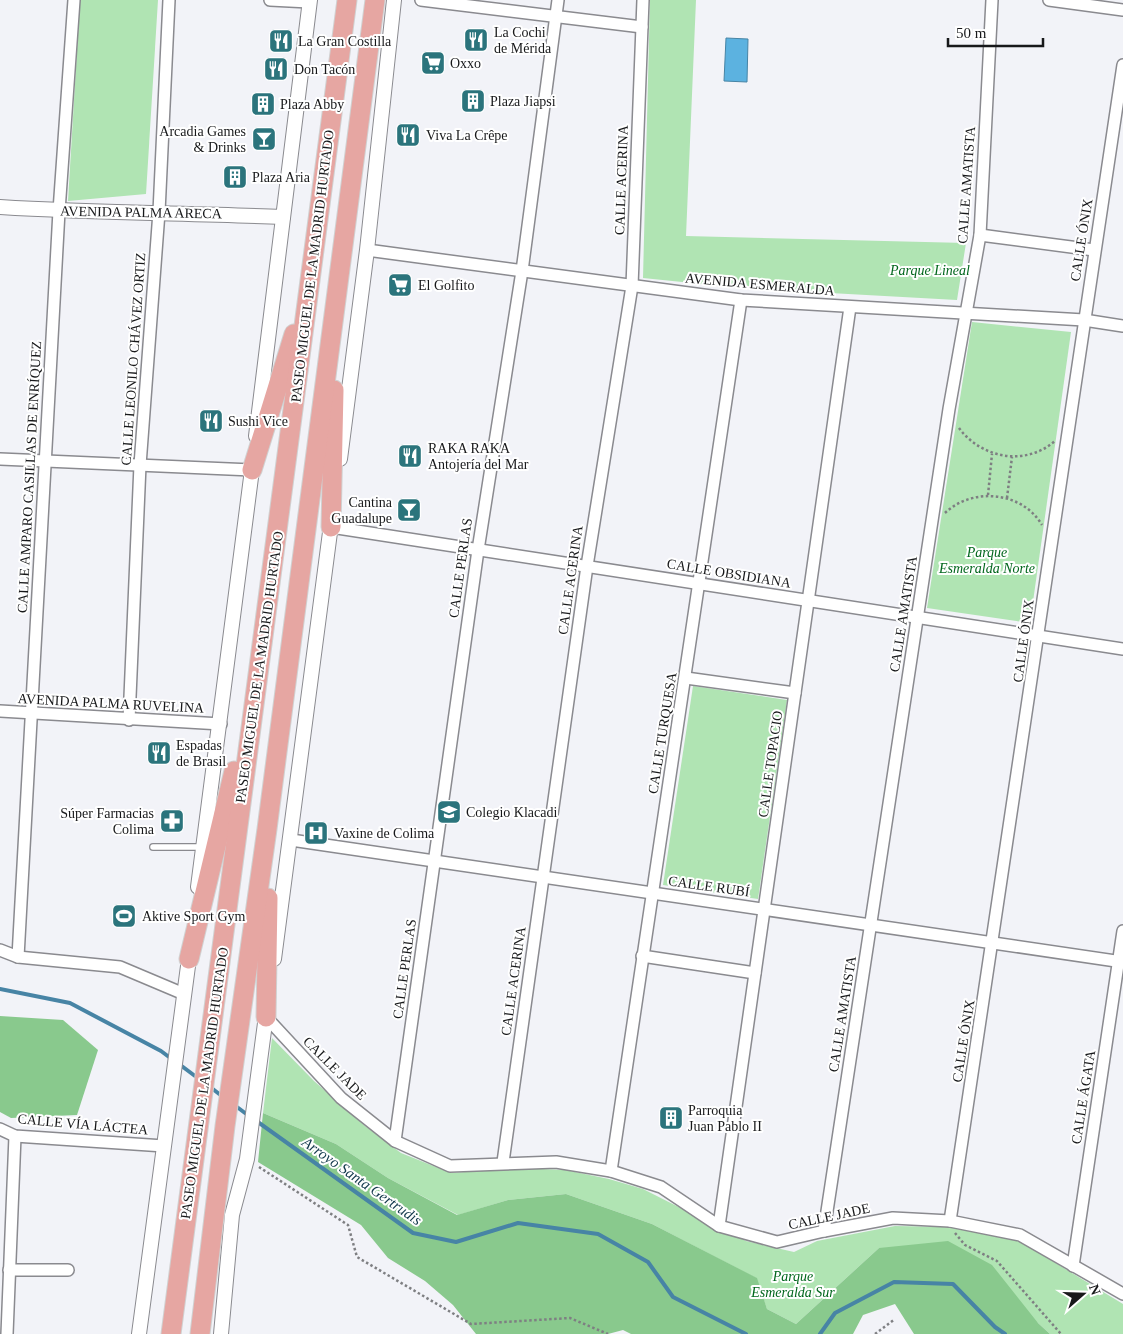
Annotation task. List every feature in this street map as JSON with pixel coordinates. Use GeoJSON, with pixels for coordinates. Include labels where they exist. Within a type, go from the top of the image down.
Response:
{"type":"FeatureCollection","features":[{"type":"Feature","properties":{"kind":"highway","name":"PASEO MIGUEL DE LA MADRID HURTADO"},"geometry":{"type":"LineString","coordinates":[[171,1334],[347,0]]}},
{"type":"Feature","properties":{"kind":"highway","name":"PASEO MIGUEL DE LA MADRID HURTADO"},"geometry":{"type":"LineString","coordinates":[[200,1334],[225,1126],[268,829],[375,0]]}},
{"type":"Feature","properties":{"kind":"highway"},"geometry":{"type":"LineString","coordinates":[[252,470],[310,285]]}},
{"type":"Feature","properties":{"kind":"highway"},"geometry":{"type":"LineString","coordinates":[[331,527],[337,288]]}},
{"type":"Feature","properties":{"kind":"highway"},"geometry":{"type":"LineString","coordinates":[[188,958],[257,680]]}},
{"type":"Feature","properties":{"kind":"highway"},"geometry":{"type":"LineString","coordinates":[[266,1017],[268,829]]}},
{"type":"Feature","properties":{"kind":"street","name":"CALLE AMPARO CASILLAS DE ENRÍQUEZ"},"geometry":{"type":"LineString","coordinates":[[18,957],[59,211],[74,0]]}},
{"type":"Feature","properties":{"kind":"street","name":"CALLE LEONILO CHÁVEZ ORTIZ"},"geometry":{"type":"LineString","coordinates":[[129,720],[140,465],[159,212],[169,0]]}},
{"type":"Feature","properties":{"kind":"street"},"geometry":{"type":"LineString","coordinates":[[139,1334],[188,958],[221,724],[310,1],[270,0]]}},
{"type":"Feature","properties":{"kind":"street"},"geometry":{"type":"LineString","coordinates":[[221,1334],[232,1215],[247,1159],[291,840],[366,250],[394,0]]}},
{"type":"Feature","properties":{"kind":"street"},"geometry":{"type":"LineString","coordinates":[[421,0],[642,28]]}},
{"type":"Feature","properties":{"kind":"street","name":"CALLE PERLAS"},"geometry":{"type":"LineString","coordinates":[[395,1141],[478,550],[522,271],[558,0]]}},
{"type":"Feature","properties":{"kind":"street","name":"CALLE ACERINA"},"geometry":{"type":"LineString","coordinates":[[503,1162],[587,566],[632,286],[643,0]]}},
{"type":"Feature","properties":{"kind":"street","name":"CALLE AMATISTA"},"geometry":{"type":"LineString","coordinates":[[824,1231],[949,409],[980,235],[992,0]]}},
{"type":"Feature","properties":{"kind":"street"},"geometry":{"type":"LineString","coordinates":[[1049,0],[1123,10]]}},
{"type":"Feature","properties":{"kind":"street","name":"CALLE ÓNIX"},"geometry":{"type":"LineString","coordinates":[[950,1221],[994,943],[1094,250],[1123,65]]}},
{"type":"Feature","properties":{"kind":"street","name":"AVENIDA PALMA ARECA"},"geometry":{"type":"LineString","coordinates":[[0,207],[59,211],[159,212],[283,217]]}},
{"type":"Feature","properties":{"kind":"street"},"geometry":{"type":"LineString","coordinates":[[980,235],[1094,250]]}},
{"type":"Feature","properties":{"kind":"street","name":"AVENIDA ESMERALDA"},"geometry":{"type":"LineString","coordinates":[[366,250],[741,300],[1084,320],[1123,326]]}},
{"type":"Feature","properties":{"kind":"street","name":"CALLE TURQUESA"},"geometry":{"type":"LineString","coordinates":[[611,1171],[741,300]]}},
{"type":"Feature","properties":{"kind":"street","name":"CALLE TOPACIO"},"geometry":{"type":"LineString","coordinates":[[719,1226],[810,600],[850,307]]}},
{"type":"Feature","properties":{"kind":"street"},"geometry":{"type":"LineString","coordinates":[[0,459],[252,470]]}},
{"type":"Feature","properties":{"kind":"street","name":"CALLE OBSIDIANA"},"geometry":{"type":"LineString","coordinates":[[331,527],[1123,649]]}},
{"type":"Feature","properties":{"kind":"street"},"geometry":{"type":"LineString","coordinates":[[686,678],[795,693]]}},
{"type":"Feature","properties":{"kind":"street","name":"AVENIDA PALMA RUVELINA"},"geometry":{"type":"LineString","coordinates":[[0,712],[221,724]]}},
{"type":"Feature","properties":{"kind":"street","name":"CALLE RUBÍ"},"geometry":{"type":"LineString","coordinates":[[291,840],[1121,962]]}},
{"type":"Feature","properties":{"kind":"street","name":"CALLE ÁGATA"},"geometry":{"type":"LineString","coordinates":[[1073,1266],[1121,962],[1123,932]]}},
{"type":"Feature","properties":{"kind":"street"},"geometry":{"type":"LineString","coordinates":[[0,950],[18,957],[120,967],[184,994]]}},
{"type":"Feature","properties":{"kind":"street"},"geometry":{"type":"LineString","coordinates":[[642,956],[755,973]]}},
{"type":"Feature","properties":{"kind":"street","name":"CALLE JADE"},"geometry":{"type":"LineString","coordinates":[[266,1017],[341,1098],[395,1141],[450,1166],[503,1162],[556,1162],[611,1171],[661,1187],[719,1226],[777,1242],[893,1218],[950,1221],[1020,1234],[1123,1294]]}},
{"type":"Feature","properties":{"kind":"street","name":"CALLE VÍA LÁCTEA"},"geometry":{"type":"LineString","coordinates":[[0,1129],[15,1136],[164,1146]]}},
{"type":"Feature","properties":{"kind":"street"},"geometry":{"type":"LineString","coordinates":[[7,1334],[15,1136]]}},
{"type":"Feature","properties":{"kind":"street"},"geometry":{"type":"LineString","coordinates":[[9,1270],[68,1270]]}},
{"type":"Feature","properties":{"kind":"lane"},"geometry":{"type":"LineString","coordinates":[[153,847],[204,847]]}},
{"type":"Feature","properties":{"kind":"path"},"geometry":{"type":"LineString","coordinates":[[949,409],[955,424],[965,437],[992,454],[1012,457],[1040,451],[1060,436],[1069,424]]}},
{"type":"Feature","properties":{"kind":"path"},"geometry":{"type":"LineString","coordinates":[[988,495],[992,454]]}},
{"type":"Feature","properties":{"kind":"path"},"geometry":{"type":"LineString","coordinates":[[1007,498],[1012,457]]}},
{"type":"Feature","properties":{"kind":"path"},"geometry":{"type":"LineString","coordinates":[[930,535],[941,516],[949,509],[973,497],[988,495],[1007,498],[1030,511],[1044,528]]}},
{"type":"Feature","properties":{"kind":"path"},"geometry":{"type":"LineString","coordinates":[[247,1159],[348,1226],[357,1256],[472,1324],[570,1318],[608,1334]]}},
{"type":"Feature","properties":{"kind":"path"},"geometry":{"type":"LineString","coordinates":[[950,1221],[956,1236],[965,1245],[997,1261],[1061,1334]]}},
{"type":"Feature","properties":{"kind":"path"},"geometry":{"type":"LineString","coordinates":[[875,1334],[895,1319]]}},
{"type":"Feature","properties":{"kind":"green space"},"geometry":{"type":"Polygon","coordinates":[[[80,0],[158,0],[146,194],[68,201],[80,0]]]}},
{"type":"Feature","properties":{"kind":"green space","name":"Parque Lineal"},"geometry":{"type":"Polygon","coordinates":[[[650,0],[696,0],[686,236],[966,243],[957,300],[741,288],[643,278],[650,0]]]}},
{"type":"Feature","properties":{"kind":"green space","name":"Parque Esmeralda Norte"},"geometry":{"type":"Polygon","coordinates":[[[972,322],[1071,332],[1030,623],[927,608],[972,322]]]}},
{"type":"Feature","properties":{"kind":"green space"},"geometry":{"type":"Polygon","coordinates":[[[693,686],[787,700],[758,899],[663,885],[693,686]]]}},
{"type":"Feature","properties":{"kind":"green space"},"geometry":{"type":"Polygon","coordinates":[[[0,1016],[63,1020],[98,1050],[77,1115],[11,1118],[0,1112],[0,1016]]]}},
{"type":"Feature","properties":{"kind":"green space","name":"Parque Esmeralda Sur"},"geometry":{"type":"Polygon","coordinates":[[[272,1038],[314,1081],[365,1126],[401,1153],[451,1173],[521,1168],[565,1170],[609,1179],[643,1189],[746,1241],[794,1252],[817,1241],[895,1226],[949,1227],[1016,1239],[1123,1304],[1123,1334],[1050,1334],[1038,1323],[879,1248],[796,1324],[767,1309],[756,1278],[652,1224],[566,1194],[508,1200],[458,1215],[388,1178],[336,1144],[263,1113],[272,1038]]]}},
{"type":"Feature","properties":{"kind":"green space"},"geometry":{"type":"Polygon","coordinates":[[[263,1113],[336,1144],[388,1178],[457,1215],[508,1200],[566,1194],[652,1224],[757,1278],[767,1309],[796,1324],[879,1248],[948,1241],[992,1265],[1038,1323],[1050,1334],[914,1334],[895,1304],[863,1315],[853,1334],[631,1334],[623,1330],[608,1334],[476,1334],[453,1305],[425,1281],[388,1258],[361,1225],[258,1162],[263,1113]]]}},
{"type":"Feature","properties":{"kind":"water"},"geometry":{"type":"Polygon","coordinates":[[[726,38],[748,39],[747,82],[724,81],[726,38]]]}},
{"type":"Feature","properties":{"kind":"waterway","name":"Arroyo Santa Gertrudis"},"geometry":{"type":"LineString","coordinates":[[0,989],[70,1003],[161,1051],[173,1060]]}},
{"type":"Feature","properties":{"kind":"waterway","name":"Arroyo Santa Gertrudis"},"geometry":{"type":"LineString","coordinates":[[179,1064],[199,1079]]}},
{"type":"Feature","properties":{"kind":"waterway","name":"Arroyo Santa Gertrudis"},"geometry":{"type":"LineString","coordinates":[[209,1086],[223,1097]]}},
{"type":"Feature","properties":{"kind":"waterway","name":"Arroyo Santa Gertrudis"},"geometry":{"type":"LineString","coordinates":[[233,1104],[249,1116]]}},
{"type":"Feature","properties":{"kind":"waterway","name":"Arroyo Santa Gertrudis"},"geometry":{"type":"LineString","coordinates":[[255,1120],[413,1233],[456,1242],[518,1223],[598,1234],[648,1262],[673,1297],[746,1334]]}},
{"type":"Feature","properties":{"kind":"waterway","name":"Arroyo Santa Gertrudis"},"geometry":{"type":"LineString","coordinates":[[820,1334],[835,1313],[894,1282],[953,1284],[995,1327],[1005,1334]]}},
{"type":"Feature","properties":{"kind":"place","name":"La Cochi de Mérida"},"geometry":{"type":"Point","coordinates":[476,40]}},
{"type":"Feature","properties":{"kind":"place","name":"La Gran Costilla"},"geometry":{"type":"Point","coordinates":[281,41]}},
{"type":"Feature","properties":{"kind":"place","name":"Oxxo"},"geometry":{"type":"Point","coordinates":[433,63]}},
{"type":"Feature","properties":{"kind":"place","name":"Don Tacón"},"geometry":{"type":"Point","coordinates":[276,69]}},
{"type":"Feature","properties":{"kind":"place","name":"Plaza Jiapsi"},"geometry":{"type":"Point","coordinates":[473,101]}},
{"type":"Feature","properties":{"kind":"place","name":"Plaza Abby"},"geometry":{"type":"Point","coordinates":[263,104]}},
{"type":"Feature","properties":{"kind":"place","name":"Viva La Crêpe"},"geometry":{"type":"Point","coordinates":[408,135]}},
{"type":"Feature","properties":{"kind":"place","name":"Arcadia Games & Drinks"},"geometry":{"type":"Point","coordinates":[264,139]}},
{"type":"Feature","properties":{"kind":"place","name":"Plaza Aria"},"geometry":{"type":"Point","coordinates":[235,177]}},
{"type":"Feature","properties":{"kind":"place","name":"El Golfito"},"geometry":{"type":"Point","coordinates":[400,285]}},
{"type":"Feature","properties":{"kind":"place","name":"Sushi Vice"},"geometry":{"type":"Point","coordinates":[211,421]}},
{"type":"Feature","properties":{"kind":"place","name":"RAKA RAKA Antojería del Mar"},"geometry":{"type":"Point","coordinates":[410,456]}},
{"type":"Feature","properties":{"kind":"place","name":"Cantina Guadalupe"},"geometry":{"type":"Point","coordinates":[409,510]}},
{"type":"Feature","properties":{"kind":"place","name":"Espadas de Brasil"},"geometry":{"type":"Point","coordinates":[159,753]}},
{"type":"Feature","properties":{"kind":"place","name":"Colegio Klacadi"},"geometry":{"type":"Point","coordinates":[449,812]}},
{"type":"Feature","properties":{"kind":"place","name":"Súper Farmacias Colima"},"geometry":{"type":"Point","coordinates":[172,821]}},
{"type":"Feature","properties":{"kind":"place","name":"Vaxine de Colima"},"geometry":{"type":"Point","coordinates":[316,833]}},
{"type":"Feature","properties":{"kind":"place","name":"Aktive Sport Gym"},"geometry":{"type":"Point","coordinates":[124,916]}},
{"type":"Feature","properties":{"kind":"place","name":"Parroquia Juan Pablo II"},"geometry":{"type":"Point","coordinates":[671,1118]}}]}
